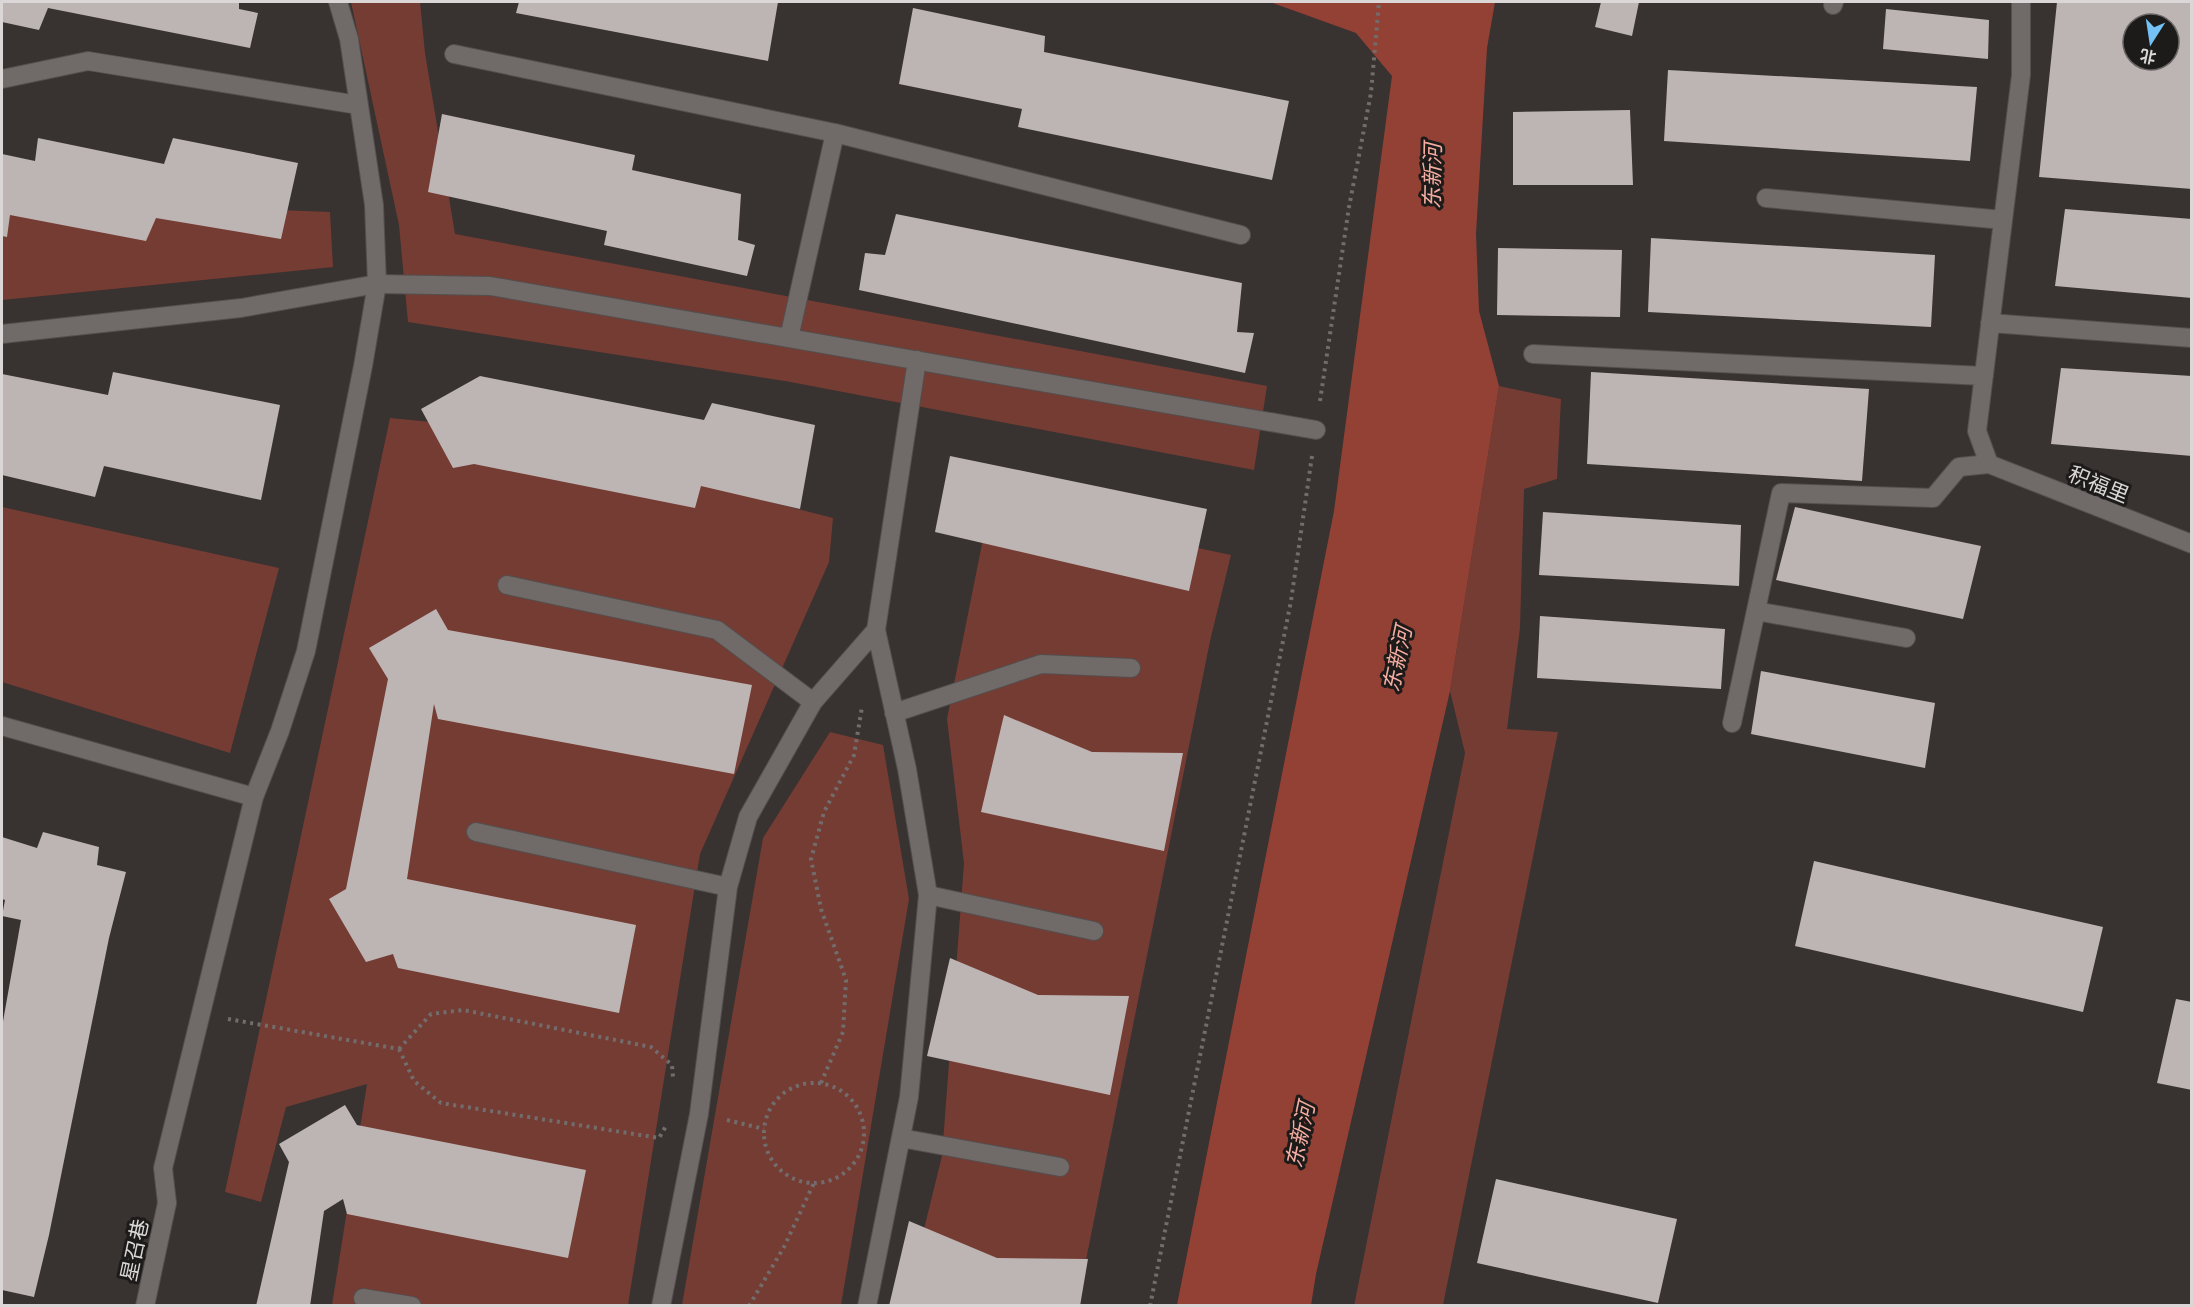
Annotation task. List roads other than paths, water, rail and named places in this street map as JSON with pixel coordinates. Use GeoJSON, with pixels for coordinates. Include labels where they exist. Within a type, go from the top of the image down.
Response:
{"type":"FeatureCollection","features":[{"type":"Feature","properties":{"kind":"street","name":"星召巷"},"geometry":{"type":"LineString","coordinates":[[145,1305],[166,1203],[163,1168],[254,797],[280,731],[306,651],[378,284],[374,205],[349,39],[338,2]]}},
{"type":"Feature","properties":{"kind":"street"},"geometry":{"type":"LineString","coordinates":[[1732,723],[1781,493],[1933,498],[1959,467],[1989,464],[1977,431],[2021,75],[2021,2]]}},
{"type":"Feature","properties":{"kind":"street"},"geometry":{"type":"LineString","coordinates":[[454,54],[835,133],[1241,235]]}},
{"type":"Feature","properties":{"kind":"street"},"geometry":{"type":"LineString","coordinates":[[2,80],[88,61],[358,105]]}},
{"type":"Feature","properties":{"kind":"street"},"geometry":{"type":"LineString","coordinates":[[789,338],[835,133]]}},
{"type":"Feature","properties":{"kind":"street"},"geometry":{"type":"LineString","coordinates":[[1766,198],[2003,220]]}},
{"type":"Feature","properties":{"kind":"street"},"geometry":{"type":"LineString","coordinates":[[2,334],[241,308],[378,284],[490,286],[1316,430]]}},
{"type":"Feature","properties":{"kind":"street"},"geometry":{"type":"LineString","coordinates":[[1990,323],[2192,338]]}},
{"type":"Feature","properties":{"kind":"street"},"geometry":{"type":"LineString","coordinates":[[1533,354],[1984,376]]}},
{"type":"Feature","properties":{"kind":"street"},"geometry":{"type":"LineString","coordinates":[[867,1305],[909,1097],[928,895],[907,769],[876,630],[917,360]]}},
{"type":"Feature","properties":{"kind":"street","name":"积福里"},"geometry":{"type":"LineString","coordinates":[[1989,464],[2192,544]]}},
{"type":"Feature","properties":{"kind":"street"},"geometry":{"type":"LineString","coordinates":[[507,585],[717,630],[813,702]]}},
{"type":"Feature","properties":{"kind":"street"},"geometry":{"type":"LineString","coordinates":[[1756,610],[1906,639]]}},
{"type":"Feature","properties":{"kind":"street"},"geometry":{"type":"LineString","coordinates":[[661,1305],[699,1113],[728,887],[748,817],[813,702],[876,630]]}},
{"type":"Feature","properties":{"kind":"street"},"geometry":{"type":"LineString","coordinates":[[894,713],[1041,664],[1131,668]]}},
{"type":"Feature","properties":{"kind":"street"},"geometry":{"type":"LineString","coordinates":[[2,726],[254,797]]}},
{"type":"Feature","properties":{"kind":"street"},"geometry":{"type":"LineString","coordinates":[[476,832],[728,887]]}},
{"type":"Feature","properties":{"kind":"street"},"geometry":{"type":"LineString","coordinates":[[928,895],[1094,931]]}},
{"type":"Feature","properties":{"kind":"street"},"geometry":{"type":"LineString","coordinates":[[901,1138],[1060,1167]]}},
{"type":"Feature","properties":{"kind":"street"},"geometry":{"type":"LineString","coordinates":[[363,1298],[412,1305]]}},
{"type":"Feature","properties":{"kind":"water","name":"东新河"},"geometry":{"type":"Polygon","coordinates":[[[1270,2],[1495,2],[1487,48],[1476,234],[1479,311],[1499,386],[1450,691],[1316,1274],[1311,1305],[1177,1305],[1334,511],[1392,76],[1356,33],[1270,2]]]}}]}
